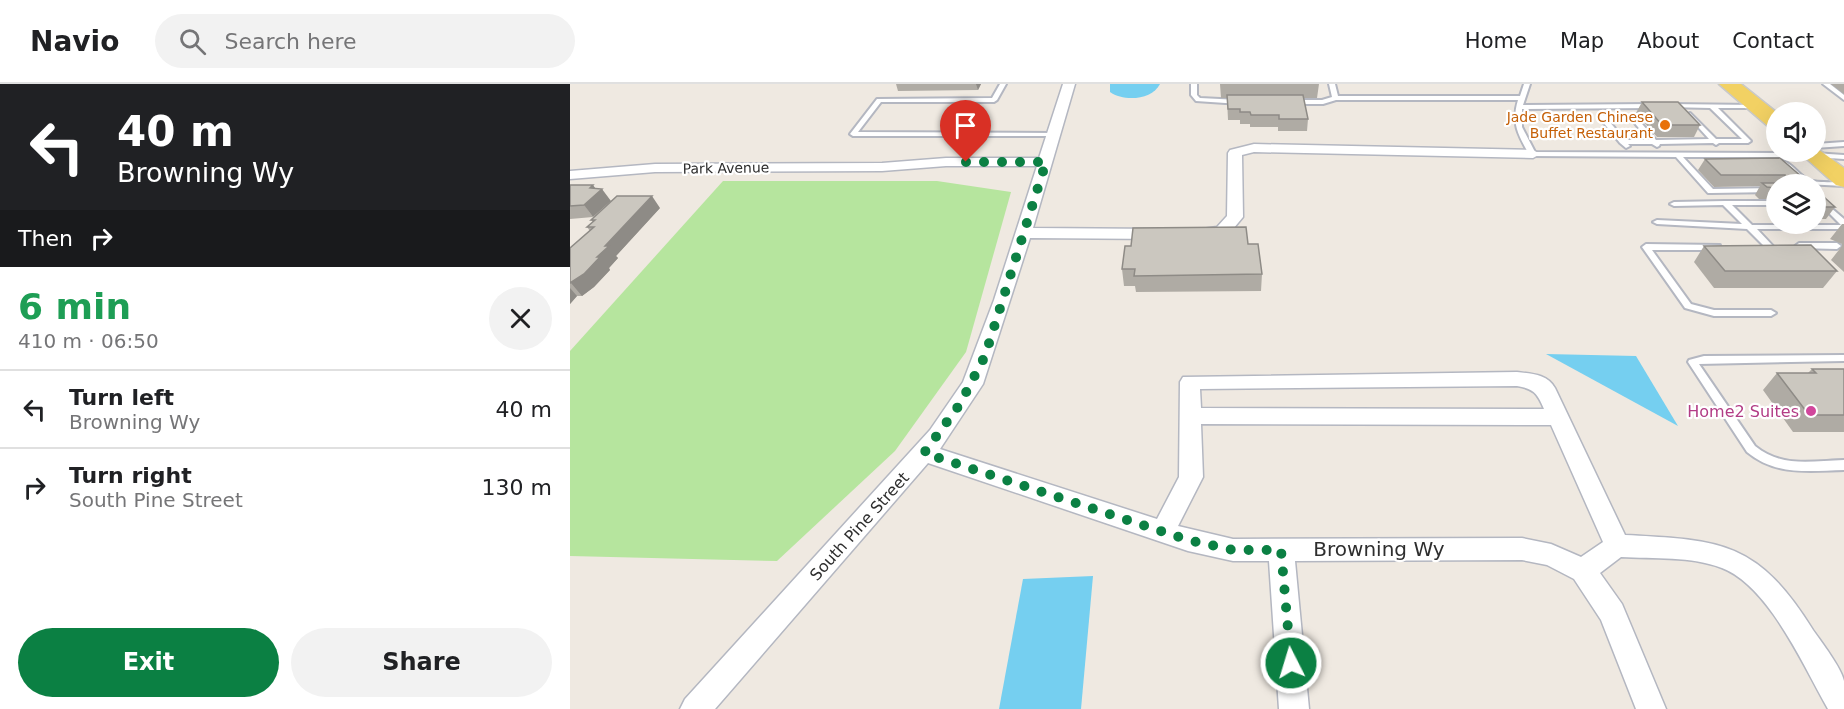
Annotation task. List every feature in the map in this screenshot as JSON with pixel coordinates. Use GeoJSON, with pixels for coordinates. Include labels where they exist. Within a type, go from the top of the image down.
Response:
{"type":"FeatureCollection","features":[{"type":"Feature","properties":{"kind":"main road"},"geometry":{"type":"LineString","coordinates":[[1729,84],[1766,115]]}},
{"type":"Feature","properties":{"kind":"main road"},"geometry":{"type":"LineString","coordinates":[[1831,150],[1844,182]]}},
{"type":"Feature","properties":{"kind":"street","name":"South Pine Street"},"geometry":{"type":"LineString","coordinates":[[695,709],[924,453],[972,384],[985,356],[1069,84]]}},
{"type":"Feature","properties":{"kind":"street"},"geometry":{"type":"LineString","coordinates":[[1024,233],[1222,232],[1235,217],[1234,153],[1254,148],[1533,154]]}},
{"type":"Feature","properties":{"kind":"street","name":"Park Avenue"},"geometry":{"type":"LineString","coordinates":[[570,175],[666,168],[882,167],[942,171],[1044,166]]}},
{"type":"Feature","properties":{"kind":"street"},"geometry":{"type":"LineString","coordinates":[[1163,532],[1191,477],[1190,382],[1517,379],[1537,382],[1545,388],[1617,546]]}},
{"type":"Feature","properties":{"kind":"street"},"geometry":{"type":"LineString","coordinates":[[1190,416],[1559,417]]}},
{"type":"Feature","properties":{"kind":"street","name":"Browning Wy"},"geometry":{"type":"LineString","coordinates":[[924,453],[1163,532],[1233,550],[1522,549],[1551,555],[1583,572],[1612,613],[1651,709]]}},
{"type":"Feature","properties":{"kind":"street"},"geometry":{"type":"LineString","coordinates":[[1583,572],[1617,546],[1700,552],[1736,561],[1762,583],[1792,622],[1844,709]]}},
{"type":"Feature","properties":{"kind":"street"},"geometry":{"type":"LineString","coordinates":[[1281,550],[1294,709]]}},
{"type":"Feature","properties":{"kind":"lane"},"geometry":{"type":"LineString","coordinates":[[1003,84],[994,100],[879,100],[853,134],[1055,135]]}},
{"type":"Feature","properties":{"kind":"lane"},"geometry":{"type":"LineString","coordinates":[[1194,84],[1194,95],[1198,99],[1243,102]]}},
{"type":"Feature","properties":{"kind":"lane"},"geometry":{"type":"LineString","coordinates":[[1332,84],[1335,98]]}},
{"type":"Feature","properties":{"kind":"lane"},"geometry":{"type":"LineString","coordinates":[[1527,84],[1519,107],[1516,126],[1533,154],[1631,152],[1681,157],[1775,161],[1791,168],[1798,174]]}},
{"type":"Feature","properties":{"kind":"lane"},"geometry":{"type":"LineString","coordinates":[[1826,84],[1844,98]]}},
{"type":"Feature","properties":{"kind":"lane"},"geometry":{"type":"LineString","coordinates":[[1289,102],[1323,102],[1335,98],[1522,98]]}},
{"type":"Feature","properties":{"kind":"lane"},"geometry":{"type":"LineString","coordinates":[[1593,106],[1631,152]]}},
{"type":"Feature","properties":{"kind":"lane"},"geometry":{"type":"LineString","coordinates":[[1681,106],[1722,148]]}},
{"type":"Feature","properties":{"kind":"lane"},"geometry":{"type":"LineString","coordinates":[[1622,142],[1749,141],[1712,106]]}},
{"type":"Feature","properties":{"kind":"lane"},"geometry":{"type":"LineString","coordinates":[[1519,107],[1755,106]]}},
{"type":"Feature","properties":{"kind":"lane"},"geometry":{"type":"LineString","coordinates":[[1603,118],[1634,118],[1667,155]]}},
{"type":"Feature","properties":{"kind":"lane"},"geometry":{"type":"LineString","coordinates":[[1631,152],[1661,148],[1766,148]]}},
{"type":"Feature","properties":{"kind":"lane"},"geometry":{"type":"LineString","coordinates":[[1606,160],[1831,150]]}},
{"type":"Feature","properties":{"kind":"lane"},"geometry":{"type":"LineString","coordinates":[[1681,157],[1711,191],[1768,246]]}},
{"type":"Feature","properties":{"kind":"lane"},"geometry":{"type":"LineString","coordinates":[[1826,183],[1844,182]]}},
{"type":"Feature","properties":{"kind":"lane"},"geometry":{"type":"LineString","coordinates":[[1711,191],[1766,190]]}},
{"type":"Feature","properties":{"kind":"lane"},"geometry":{"type":"LineString","coordinates":[[1674,204],[1766,203]]}},
{"type":"Feature","properties":{"kind":"lane"},"geometry":{"type":"LineString","coordinates":[[1826,209],[1844,225]]}},
{"type":"Feature","properties":{"kind":"lane"},"geometry":{"type":"LineString","coordinates":[[1657,222],[1750,227],[1844,225]]}},
{"type":"Feature","properties":{"kind":"lane"},"geometry":{"type":"LineString","coordinates":[[1757,247],[1780,246]]}},
{"type":"Feature","properties":{"kind":"lane"},"geometry":{"type":"LineString","coordinates":[[1791,246],[1838,246]]}},
{"type":"Feature","properties":{"kind":"lane"},"geometry":{"type":"LineString","coordinates":[[1724,247],[1646,247],[1688,306],[1714,313],[1771,313]]}},
{"type":"Feature","properties":{"kind":"lane"},"geometry":{"type":"LineString","coordinates":[[1844,358],[1704,359],[1693,362],[1751,449],[1762,460],[1777,465],[1844,465]]}},
{"type":"Feature","properties":{"kind":"green space"},"geometry":{"type":"Polygon","coordinates":[[[723,181],[937,181],[1011,192],[966,352],[895,451],[777,561],[570,556],[570,351],[723,181]]]}},
{"type":"Feature","properties":{"kind":"water"},"geometry":{"type":"Polygon","coordinates":[[[1110,84],[1160,84],[1151,93],[1130,98],[1110,92],[1110,84]]]}},
{"type":"Feature","properties":{"kind":"water"},"geometry":{"type":"Polygon","coordinates":[[[1546,354],[1636,356],[1678,426],[1546,354]]]}},
{"type":"Feature","properties":{"kind":"water"},"geometry":{"type":"Polygon","coordinates":[[[1093,576],[1081,709],[999,709],[1023,579],[1093,576]]]}},
{"type":"Feature","properties":{"kind":"building"},"geometry":{"type":"Polygon","coordinates":[[[1227,95],[1303,95],[1308,119],[1279,119],[1279,115],[1251,115],[1250,112],[1240,112],[1240,109],[1228,109],[1227,95]]]}},
{"type":"Feature","properties":{"kind":"building"},"geometry":{"type":"Polygon","coordinates":[[[1642,102],[1678,102],[1700,125],[1662,125],[1642,102]]]}},
{"type":"Feature","properties":{"kind":"building"},"geometry":{"type":"Polygon","coordinates":[[[1766,158],[1766,162],[1785,162],[1798,174],[1721,175],[1705,159],[1766,158]]]}},
{"type":"Feature","properties":{"kind":"building"},"geometry":{"type":"Polygon","coordinates":[[[570,185],[593,185],[590,188],[602,189],[584,205],[570,206],[570,185]]]}},
{"type":"Feature","properties":{"kind":"building"},"geometry":{"type":"Polygon","coordinates":[[[617,196],[652,196],[605,246],[609,246],[584,274],[570,283],[570,248],[594,227],[587,227],[595,220],[591,220],[617,196]]]}},
{"type":"Feature","properties":{"kind":"building"},"geometry":{"type":"Polygon","coordinates":[[[1826,199],[1835,207],[1826,207],[1826,199]]]}},
{"type":"Feature","properties":{"kind":"building"},"geometry":{"type":"Polygon","coordinates":[[[1246,227],[1248,244],[1258,244],[1262,274],[1134,276],[1135,269],[1122,269],[1125,246],[1131,246],[1133,228],[1246,227]]]}},
{"type":"Feature","properties":{"kind":"building"},"geometry":{"type":"Polygon","coordinates":[[[1811,245],[1837,271],[1725,271],[1704,246],[1811,245]]]}},
{"type":"Feature","properties":{"kind":"building"},"geometry":{"type":"Polygon","coordinates":[[[1812,369],[1844,369],[1844,415],[1809,415],[1777,373],[1816,373],[1812,369]]]}},
{"type":"Feature","properties":{"kind":"place","name":"Jade Garden Chinese Buffet Restaurant"},"geometry":{"type":"Point","coordinates":[1665,125]}},
{"type":"Feature","properties":{"kind":"place","name":"Home2 Suites"},"geometry":{"type":"Point","coordinates":[1811,411]}},
{"type":"Feature","properties":{"kind":"route"},"geometry":{"type":"LineString","coordinates":[[966,162],[1046,162],[985,356],[960,404],[924,453],[1188,540],[1233,550],[1281,550],[1291,663]]}}]}
